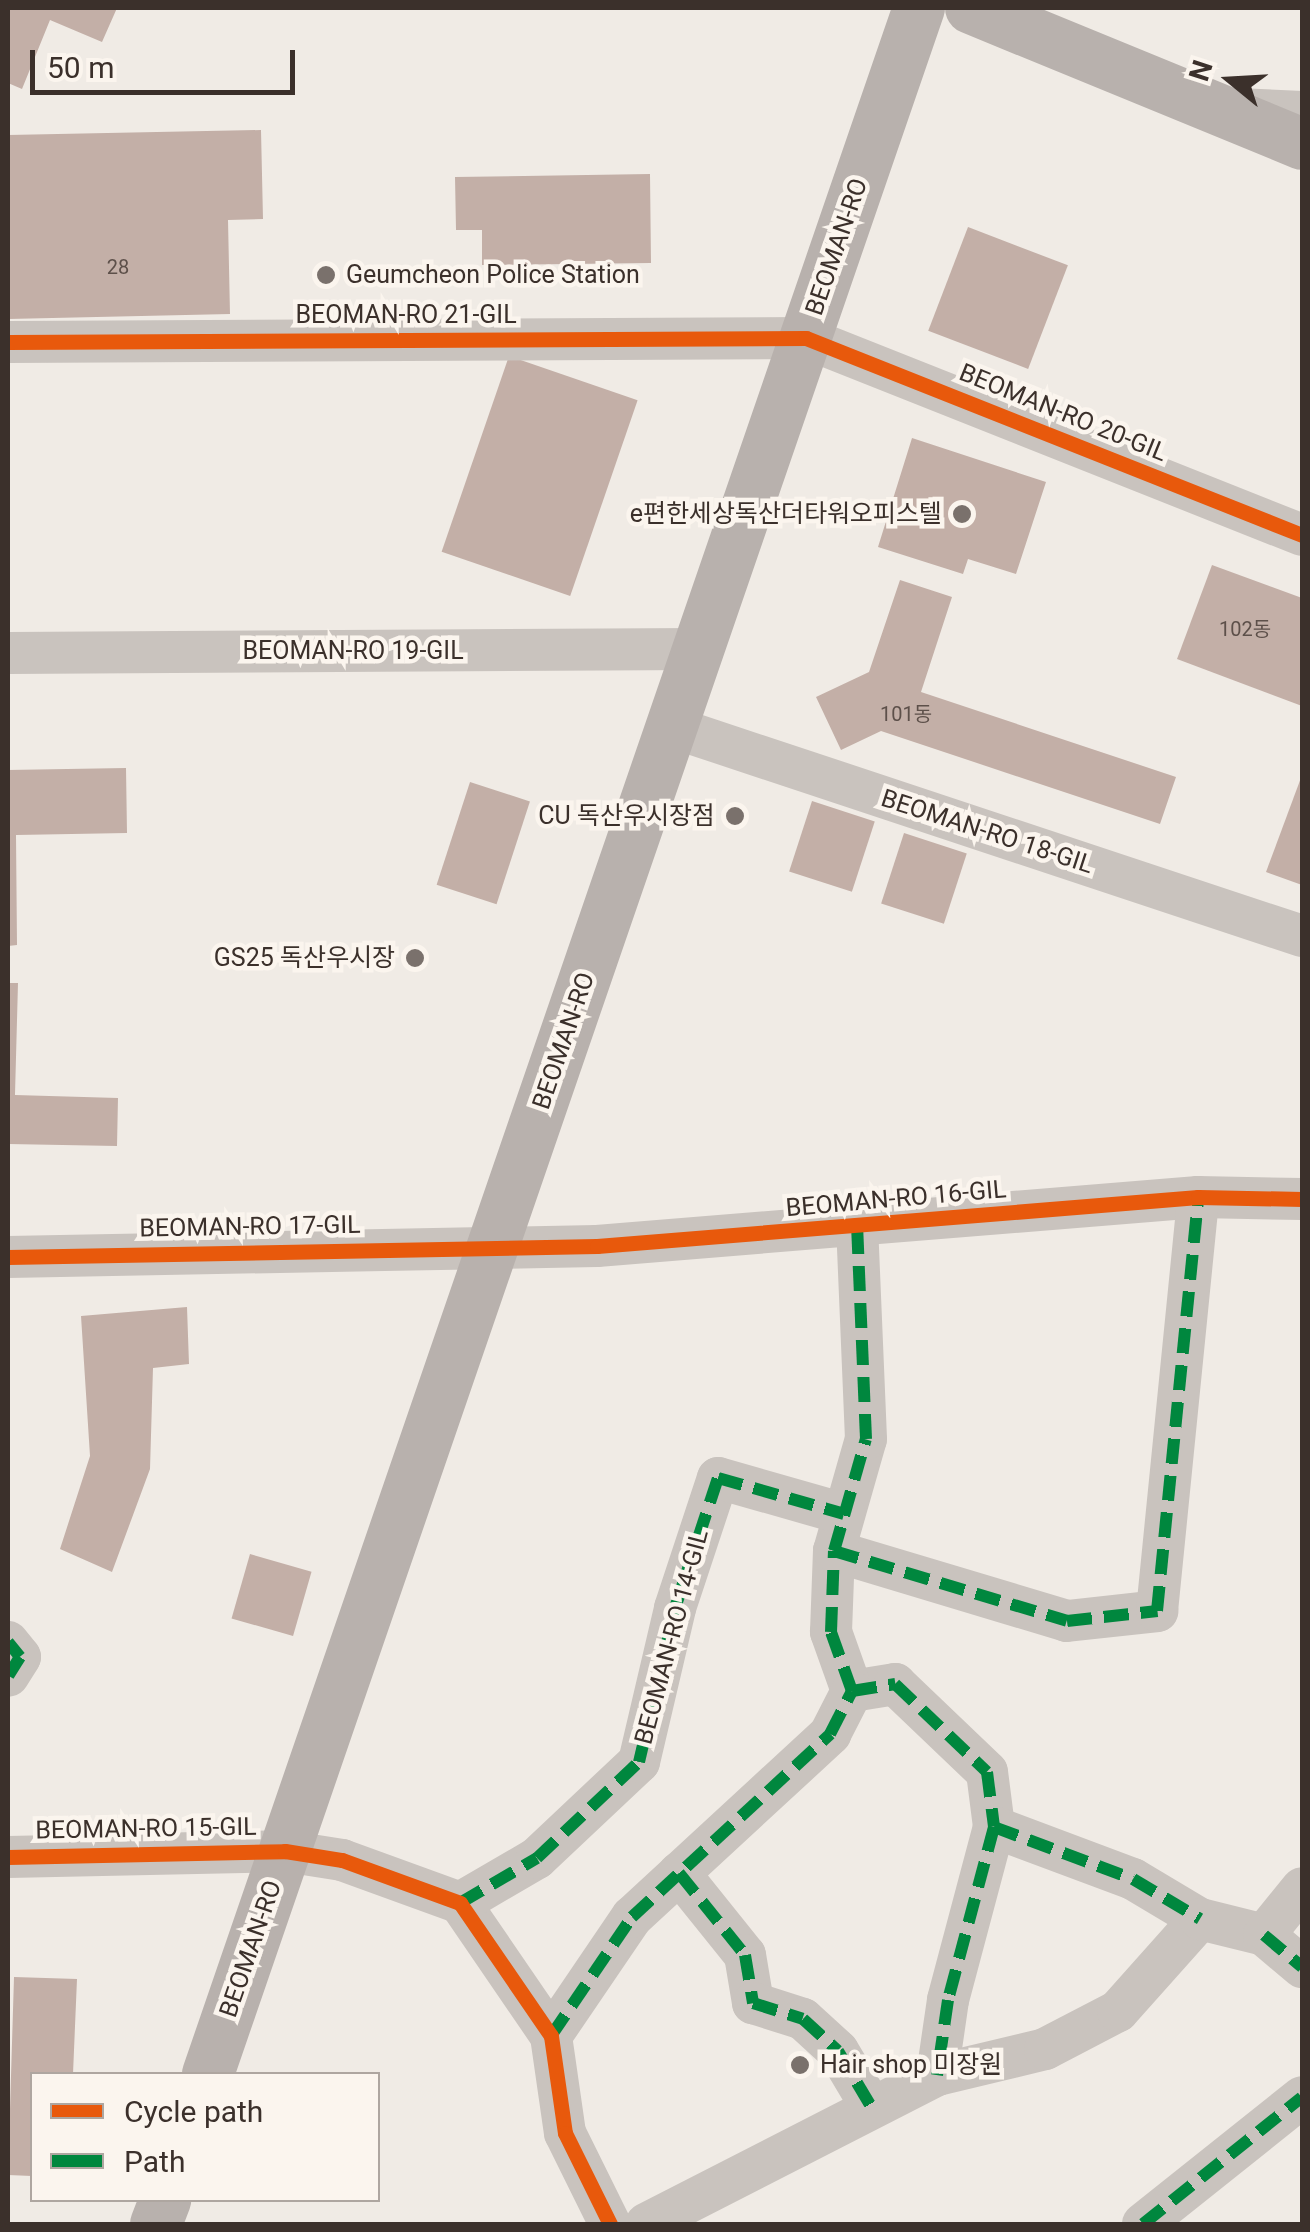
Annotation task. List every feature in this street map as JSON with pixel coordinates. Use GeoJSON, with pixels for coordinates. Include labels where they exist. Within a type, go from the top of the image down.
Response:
{"type":"FeatureCollection","features":[{"type":"Feature","properties":{"kind":"main road","name":"BEOMAN-RO"},"geometry":{"type":"LineString","coordinates":[[209,2072],[920,8]]}},
{"type":"Feature","properties":{"kind":"main road"},"geometry":{"type":"LineString","coordinates":[[971,8],[1302,144]]}},
{"type":"Feature","properties":{"kind":"street"},"geometry":{"type":"LineString","coordinates":[[1216,108],[1302,112]]}},
{"type":"Feature","properties":{"kind":"street","name":"BEOMAN-RO 21-GIL"},"geometry":{"type":"LineString","coordinates":[[8,342],[806,338]]}},
{"type":"Feature","properties":{"kind":"street","name":"BEOMAN-RO 20-GIL"},"geometry":{"type":"LineString","coordinates":[[806,338],[1302,535]]}},
{"type":"Feature","properties":{"kind":"street","name":"BEOMAN-RO 19-GIL"},"geometry":{"type":"LineString","coordinates":[[8,652],[698,650]]}},
{"type":"Feature","properties":{"kind":"street","name":"BEOMAN-RO 18-GIL"},"geometry":{"type":"LineString","coordinates":[[672,727],[1302,936]]}},
{"type":"Feature","properties":{"kind":"street"},"geometry":{"type":"LineString","coordinates":[[839,1533],[1067,1621],[1157,1611],[1198,1197]]}},
{"type":"Feature","properties":{"kind":"street","name":"BEOMAN-RO 16-GIL"},"geometry":{"type":"LineString","coordinates":[[493,1247],[858,1228],[1198,1197],[1302,1199]]}},
{"type":"Feature","properties":{"kind":"street","name":"BEOMAN-RO 16-GIL"},"geometry":{"type":"LineString","coordinates":[[852,1692],[831,1632],[839,1533],[866,1439],[858,1228]]}},
{"type":"Feature","properties":{"kind":"street","name":"BEOMAN-RO 17-GIL"},"geometry":{"type":"LineString","coordinates":[[8,1257],[493,1247]]}},
{"type":"Feature","properties":{"kind":"street","name":"BEOMAN-RO 14-GIL"},"geometry":{"type":"LineString","coordinates":[[460,1903],[538,1858],[640,1762],[675,1608],[718,1478],[839,1533]]}},
{"type":"Feature","properties":{"kind":"street"},"geometry":{"type":"LineString","coordinates":[[8,1642],[20,1657],[8,1676]]}},
{"type":"Feature","properties":{"kind":"street"},"geometry":{"type":"LineString","coordinates":[[550,2036],[632,1917],[830,1734],[852,1692],[895,1684],[987,1772],[994,1827],[948,2000],[936,2075]]}},
{"type":"Feature","properties":{"kind":"street"},"geometry":{"type":"LineString","coordinates":[[994,1827],[1133,1879],[1200,1920],[1264,1935],[1302,1968]]}},
{"type":"Feature","properties":{"kind":"street"},"geometry":{"type":"LineString","coordinates":[[285,1852],[342,1860],[460,1903],[550,2036],[564,2133],[610,2224]]}},
{"type":"Feature","properties":{"kind":"street","name":"BEOMAN-RO 15-GIL"},"geometry":{"type":"LineString","coordinates":[[8,1857],[285,1852]]}},
{"type":"Feature","properties":{"kind":"street"},"geometry":{"type":"LineString","coordinates":[[679,1874],[744,1954],[753,2002],[803,2019],[838,2051],[872,2108]]}},
{"type":"Feature","properties":{"kind":"street"},"geometry":{"type":"LineString","coordinates":[[1264,1935],[1302,1888]]}},
{"type":"Feature","properties":{"kind":"street"},"geometry":{"type":"LineString","coordinates":[[646,2224],[936,2075],[1045,2049],[1118,2011],[1200,1920]]}},
{"type":"Feature","properties":{"kind":"street"},"geometry":{"type":"LineString","coordinates":[[1143,2224],[1302,2096]]}},
{"type":"Feature","properties":{"kind":"building"},"geometry":{"type":"Polygon","coordinates":[[[8,8],[117,8],[102,42],[50,20],[22,89],[8,83],[8,8]]]}},
{"type":"Feature","properties":{"kind":"building"},"geometry":{"type":"Polygon","coordinates":[[[261,130],[263,219],[228,220],[230,314],[8,319],[8,135],[261,130]]]}},
{"type":"Feature","properties":{"kind":"building"},"geometry":{"type":"Polygon","coordinates":[[[650,174],[651,263],[482,265],[482,230],[456,230],[455,177],[650,174]]]}},
{"type":"Feature","properties":{"kind":"building"},"geometry":{"type":"Polygon","coordinates":[[[968,227],[1068,265],[1028,369],[928,331],[968,227]]]}},
{"type":"Feature","properties":{"kind":"building"},"geometry":{"type":"Polygon","coordinates":[[[509,356],[638,400],[570,596],[442,552],[509,356]]]}},
{"type":"Feature","properties":{"kind":"building","name":"e편한세상독산더타워오피스텔"},"geometry":{"type":"Polygon","coordinates":[[[912,438],[1046,482],[1016,574],[968,559],[963,574],[878,547],[912,438]]]}},
{"type":"Feature","properties":{"kind":"building"},"geometry":{"type":"Polygon","coordinates":[[[1212,565],[1302,598],[1302,706],[1177,659],[1212,565]]]}},
{"type":"Feature","properties":{"kind":"building"},"geometry":{"type":"Polygon","coordinates":[[[900,580],[952,597],[921,692],[1176,777],[1160,824],[881,731],[841,750],[816,697],[869,672],[900,580]]]}},
{"type":"Feature","properties":{"kind":"building"},"geometry":{"type":"Polygon","coordinates":[[[126,768],[127,833],[16,835],[17,945],[8,946],[8,770],[126,768]]]}},
{"type":"Feature","properties":{"kind":"building"},"geometry":{"type":"Polygon","coordinates":[[[1302,775],[1302,885],[1266,872],[1302,775]]]}},
{"type":"Feature","properties":{"kind":"building"},"geometry":{"type":"Polygon","coordinates":[[[470,782],[530,801],[497,904],[437,885],[470,782]]]}},
{"type":"Feature","properties":{"kind":"building"},"geometry":{"type":"Polygon","coordinates":[[[812,801],[875,821],[852,892],[789,871],[812,801]]]}},
{"type":"Feature","properties":{"kind":"building"},"geometry":{"type":"Polygon","coordinates":[[[904,833],[967,853],[944,924],[881,903],[904,833]]]}},
{"type":"Feature","properties":{"kind":"building"},"geometry":{"type":"Polygon","coordinates":[[[8,983],[18,983],[15,1095],[118,1098],[117,1146],[8,1144],[8,983]]]}},
{"type":"Feature","properties":{"kind":"building"},"geometry":{"type":"Polygon","coordinates":[[[187,1307],[189,1364],[153,1368],[150,1469],[112,1572],[60,1549],[90,1456],[81,1316],[187,1307]]]}},
{"type":"Feature","properties":{"kind":"building"},"geometry":{"type":"Polygon","coordinates":[[[250,1554],[312,1572],[293,1636],[232,1618],[250,1554]]]}},
{"type":"Feature","properties":{"kind":"building"},"geometry":{"type":"Polygon","coordinates":[[[14,1977],[77,1979],[73,2072],[30,2072],[30,2176],[8,2175],[14,1977]]]}},
{"type":"Feature","properties":{"kind":"marked path"},"geometry":{"type":"LineString","coordinates":[[834,1551],[1067,1621],[1157,1611],[1198,1197]]}},
{"type":"Feature","properties":{"kind":"marked path"},"geometry":{"type":"LineString","coordinates":[[852,1691],[831,1632],[834,1551],[866,1439],[857,1228]]}},
{"type":"Feature","properties":{"kind":"marked path"},"geometry":{"type":"LineString","coordinates":[[460,1903],[537,1858],[639,1762],[675,1608],[718,1478],[844,1514]]}},
{"type":"Feature","properties":{"kind":"marked path"},"geometry":{"type":"LineString","coordinates":[[8,1642],[20,1657],[8,1676]]}},
{"type":"Feature","properties":{"kind":"marked path"},"geometry":{"type":"LineString","coordinates":[[852,1691],[895,1684],[987,1772],[994,1827],[948,2000],[937,2075]]}},
{"type":"Feature","properties":{"kind":"marked path"},"geometry":{"type":"LineString","coordinates":[[551,2036],[632,1917],[830,1734],[852,1691]]}},
{"type":"Feature","properties":{"kind":"marked path"},"geometry":{"type":"LineString","coordinates":[[994,1827],[1133,1879],[1200,1919]]}},
{"type":"Feature","properties":{"kind":"marked path"},"geometry":{"type":"LineString","coordinates":[[679,1873],[745,1955],[753,2003],[803,2019],[838,2051],[872,2108]]}},
{"type":"Feature","properties":{"kind":"marked path"},"geometry":{"type":"LineString","coordinates":[[1264,1935],[1302,1967]]}},
{"type":"Feature","properties":{"kind":"marked path"},"geometry":{"type":"LineString","coordinates":[[1143,2224],[1302,2097]]}},
{"type":"Feature","properties":{"kind":"cycle path"},"geometry":{"type":"LineString","coordinates":[[8,342],[806,338],[1302,535]]}},
{"type":"Feature","properties":{"kind":"cycle path"},"geometry":{"type":"LineString","coordinates":[[8,1257],[597,1246],[1198,1197],[1302,1199]]}},
{"type":"Feature","properties":{"kind":"cycle path"},"geometry":{"type":"LineString","coordinates":[[8,1857],[285,1851],[342,1860],[460,1903],[551,2036],[565,2133],[610,2224]]}},
{"type":"Feature","properties":{"kind":"place","name":"Geumcheon Police Station"},"geometry":{"type":"Point","coordinates":[326,275]}},
{"type":"Feature","properties":{"kind":"place","name":"e편한세상독산더타워오피스텔"},"geometry":{"type":"Point","coordinates":[962,514]}},
{"type":"Feature","properties":{"kind":"place","name":"CU 독산우시장점"},"geometry":{"type":"Point","coordinates":[735,816]}},
{"type":"Feature","properties":{"kind":"place","name":"GS25 독산우시장"},"geometry":{"type":"Point","coordinates":[415,958]}},
{"type":"Feature","properties":{"kind":"place","name":"Hair shop 미장원"},"geometry":{"type":"Point","coordinates":[800,2065]}}]}
